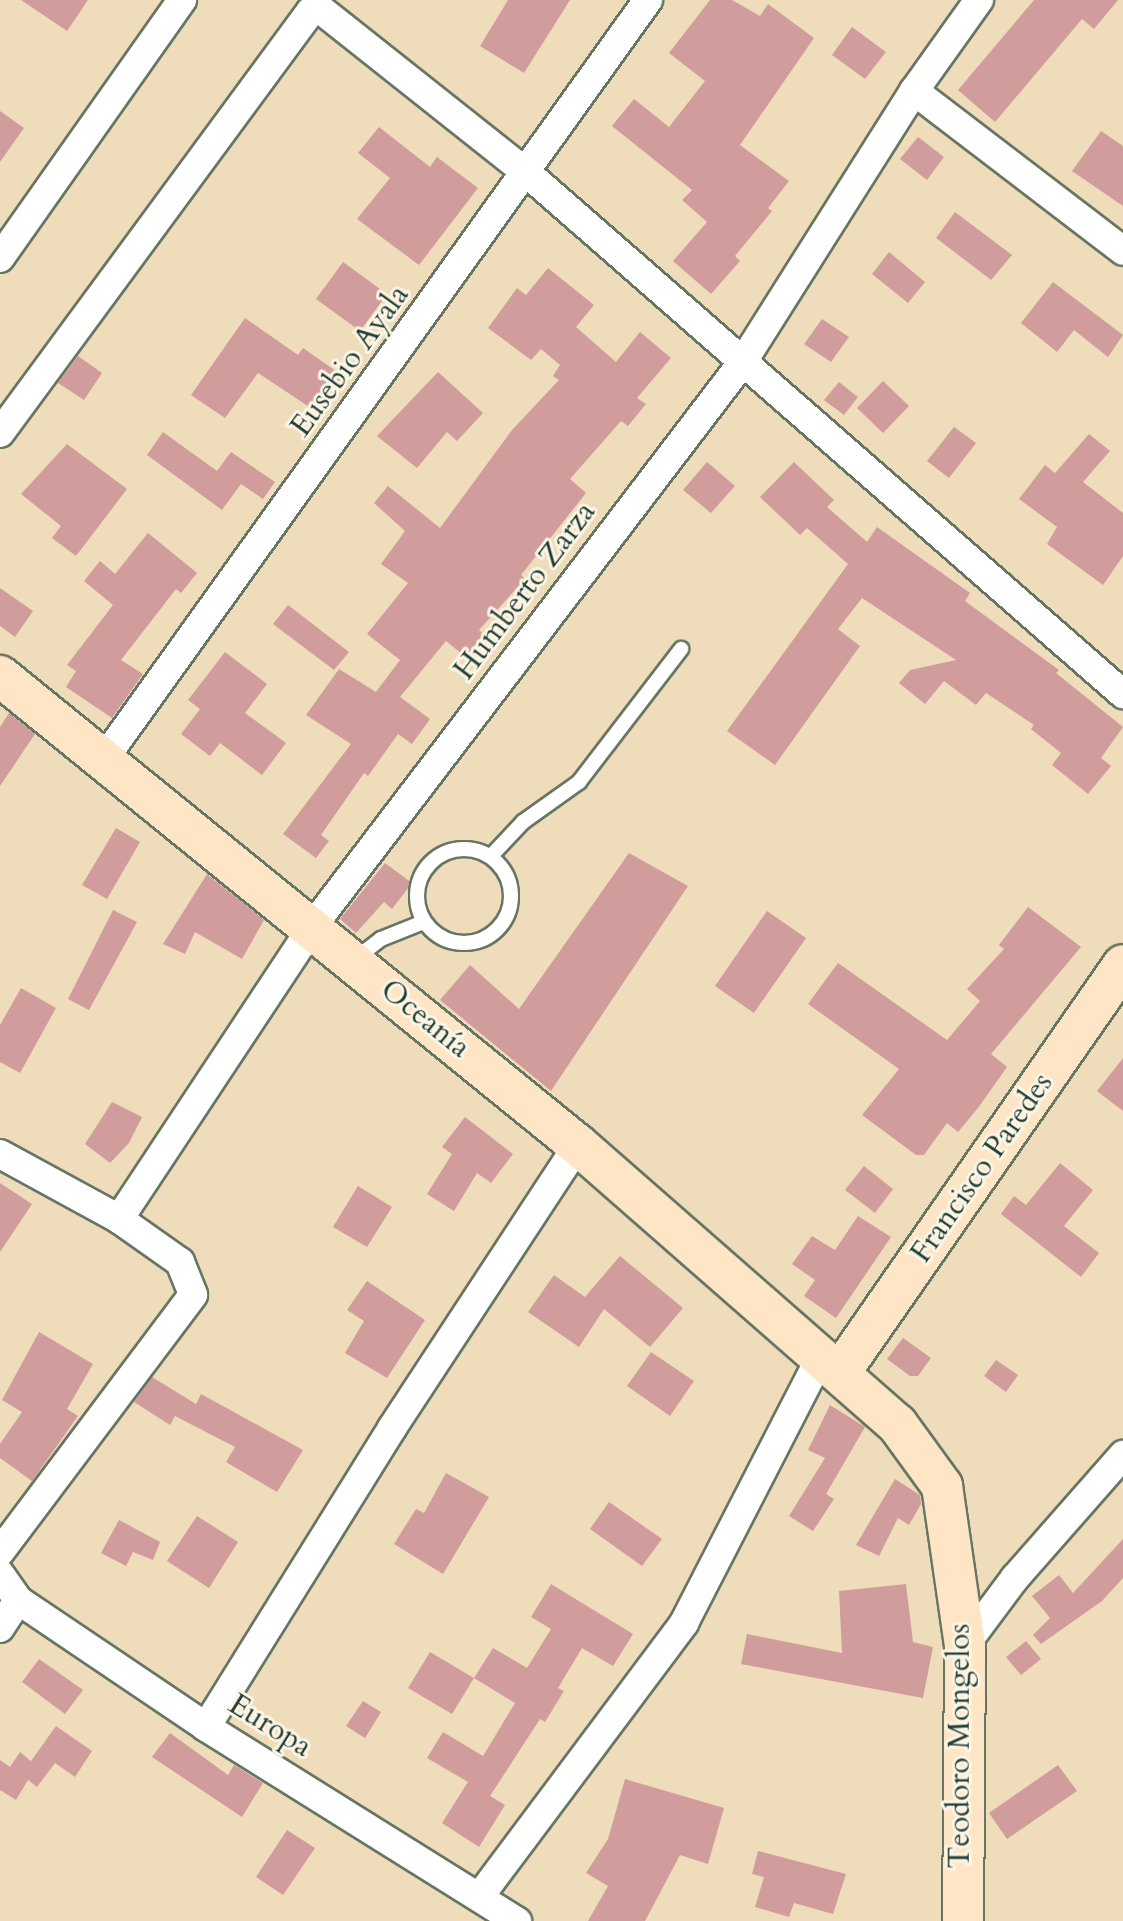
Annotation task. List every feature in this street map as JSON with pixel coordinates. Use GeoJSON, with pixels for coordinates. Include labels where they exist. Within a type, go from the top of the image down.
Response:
{"type":"FeatureCollection","features":[{"type":"Feature","properties":{"kind":"street"},"geometry":{"type":"LineString","coordinates":[[0,258],[182,0]]}},
{"type":"Feature","properties":{"kind":"street","name":"Eusebio Ayala"},"geometry":{"type":"LineString","coordinates":[[104,759],[527,173],[648,0]]}},
{"type":"Feature","properties":{"kind":"street","name":"Humberto Zarza"},"geometry":{"type":"LineString","coordinates":[[119,1219],[312,927],[742,363],[914,91],[979,0]]}},
{"type":"Feature","properties":{"kind":"street"},"geometry":{"type":"LineString","coordinates":[[0,433],[310,12],[329,12],[527,173],[1123,694]]}},
{"type":"Feature","properties":{"kind":"street"},"geometry":{"type":"LineString","coordinates":[[914,91],[1123,251]]}},
{"type":"Feature","properties":{"kind":"street","name":"Oceanía"},"geometry":{"type":"LineString","coordinates":[[0,676],[354,960],[578,1145],[831,1363]]}},
{"type":"Feature","properties":{"kind":"street","name":"Francisco Paredes"},"geometry":{"type":"LineString","coordinates":[[831,1363],[1123,965]]}},
{"type":"Feature","properties":{"kind":"street"},"geometry":{"type":"LineString","coordinates":[[206,1727],[392,1428],[578,1145]]}},
{"type":"Feature","properties":{"kind":"street"},"geometry":{"type":"LineString","coordinates":[[0,1154],[119,1219],[180,1262],[193,1295],[0,1552]]}},
{"type":"Feature","properties":{"kind":"street"},"geometry":{"type":"LineString","coordinates":[[480,1896],[684,1623],[831,1363]]}},
{"type":"Feature","properties":{"kind":"street","name":"Teodoro Mongelos"},"geometry":{"type":"LineString","coordinates":[[831,1363],[897,1424],[942,1486],[965,1645],[963,1921]]}},
{"type":"Feature","properties":{"kind":"street"},"geometry":{"type":"LineString","coordinates":[[965,1645],[1015,1578],[1123,1455]]}},
{"type":"Feature","properties":{"kind":"street","name":"Europa"},"geometry":{"type":"LineString","coordinates":[[0,1574],[18,1600],[206,1727],[517,1921]]}},
{"type":"Feature","properties":{"kind":"street"},"geometry":{"type":"LineString","coordinates":[[0,1628],[18,1600]]}},
{"type":"Feature","properties":{"kind":"lane"},"geometry":{"type":"LineString","coordinates":[[491,856],[523,822],[579,782],[681,649]]}},
{"type":"Feature","properties":{"kind":"lane"},"geometry":{"type":"LineString","coordinates":[[456,850],[491,856],[508,878],[512,898],[506,919],[492,934],[473,943],[452,942],[421,923],[417,894],[423,874],[436,858],[456,850]]}},
{"type":"Feature","properties":{"kind":"lane"},"geometry":{"type":"LineString","coordinates":[[354,960],[381,939],[421,923]]}},
{"type":"Feature","properties":{"kind":"building"},"geometry":{"type":"Polygon","coordinates":[[[21,0],[88,0],[67,31],[21,0]]]}},
{"type":"Feature","properties":{"kind":"building"},"geometry":{"type":"Polygon","coordinates":[[[508,0],[570,0],[524,73],[480,46],[508,0]]]}},
{"type":"Feature","properties":{"kind":"building"},"geometry":{"type":"Polygon","coordinates":[[[710,0],[732,0],[760,16],[768,4],[814,38],[740,145],[789,181],[768,208],[772,211],[735,256],[740,261],[711,294],[673,261],[707,222],[682,200],[692,190],[612,126],[634,99],[669,127],[705,81],[669,53],[710,0]]]}},
{"type":"Feature","properties":{"kind":"building"},"geometry":{"type":"Polygon","coordinates":[[[1034,0],[1118,0],[1094,29],[1082,19],[995,122],[958,90],[1034,0]]]}},
{"type":"Feature","properties":{"kind":"building"},"geometry":{"type":"Polygon","coordinates":[[[852,27],[886,52],[865,79],[832,55],[852,27]]]}},
{"type":"Feature","properties":{"kind":"building"},"geometry":{"type":"Polygon","coordinates":[[[0,111],[24,128],[0,162],[0,111]]]}},
{"type":"Feature","properties":{"kind":"building"},"geometry":{"type":"Polygon","coordinates":[[[379,127],[430,167],[437,157],[478,188],[419,265],[357,219],[390,178],[358,153],[379,127]]]}},
{"type":"Feature","properties":{"kind":"building"},"geometry":{"type":"Polygon","coordinates":[[[1101,131],[1123,146],[1123,206],[1072,171],[1101,131]]]}},
{"type":"Feature","properties":{"kind":"building"},"geometry":{"type":"Polygon","coordinates":[[[918,137],[944,157],[927,180],[900,159],[918,137]]]}},
{"type":"Feature","properties":{"kind":"building"},"geometry":{"type":"Polygon","coordinates":[[[955,212],[1012,255],[991,280],[936,238],[955,212]]]}},
{"type":"Feature","properties":{"kind":"building"},"geometry":{"type":"Polygon","coordinates":[[[889,252],[925,282],[908,303],[872,274],[889,252]]]}},
{"type":"Feature","properties":{"kind":"building"},"geometry":{"type":"Polygon","coordinates":[[[343,262],[387,294],[360,331],[316,299],[343,262]]]}},
{"type":"Feature","properties":{"kind":"building"},"geometry":{"type":"Polygon","coordinates":[[[548,268],[594,305],[576,327],[616,362],[640,332],[671,358],[637,398],[646,404],[628,426],[621,421],[570,479],[586,493],[521,575],[525,579],[479,630],[490,640],[472,662],[446,641],[400,697],[430,719],[412,744],[398,734],[368,776],[364,773],[321,835],[329,841],[316,858],[283,834],[351,744],[306,715],[339,669],[376,692],[400,660],[367,634],[408,583],[381,564],[405,531],[374,503],[388,486],[440,528],[512,430],[559,380],[553,376],[560,365],[541,349],[531,360],[488,328],[517,288],[526,295],[548,268]]]}},
{"type":"Feature","properties":{"kind":"building"},"geometry":{"type":"Polygon","coordinates":[[[1053,282],[1123,335],[1108,357],[1074,330],[1057,352],[1021,323],[1053,282]]]}},
{"type":"Feature","properties":{"kind":"building"},"geometry":{"type":"Polygon","coordinates":[[[245,318],[298,355],[303,348],[343,376],[317,412],[258,373],[225,418],[191,395],[245,318]]]}},
{"type":"Feature","properties":{"kind":"building"},"geometry":{"type":"Polygon","coordinates":[[[822,319],[849,337],[831,362],[804,344],[822,319]]]}},
{"type":"Feature","properties":{"kind":"building"},"geometry":{"type":"Polygon","coordinates":[[[78,356],[102,373],[84,400],[58,383],[78,356]]]}},
{"type":"Feature","properties":{"kind":"building"},"geometry":{"type":"Polygon","coordinates":[[[438,372],[483,413],[457,441],[447,432],[417,468],[377,436],[438,372]]]}},
{"type":"Feature","properties":{"kind":"building"},"geometry":{"type":"Polygon","coordinates":[[[883,381],[909,406],[883,433],[857,408],[883,381]]]}},
{"type":"Feature","properties":{"kind":"building"},"geometry":{"type":"Polygon","coordinates":[[[839,382],[858,397],[844,415],[824,400],[839,382]]]}},
{"type":"Feature","properties":{"kind":"building"},"geometry":{"type":"Polygon","coordinates":[[[954,427],[976,443],[949,478],[927,461],[954,427]]]}},
{"type":"Feature","properties":{"kind":"building"},"geometry":{"type":"Polygon","coordinates":[[[163,432],[217,471],[231,452],[275,482],[263,499],[241,484],[222,510],[147,455],[163,432]]]}},
{"type":"Feature","properties":{"kind":"building"},"geometry":{"type":"Polygon","coordinates":[[[1089,434],[1110,451],[1083,482],[1123,513],[1123,556],[1103,585],[1047,544],[1057,527],[1019,499],[1045,465],[1055,473],[1089,434]]]}},
{"type":"Feature","properties":{"kind":"building"},"geometry":{"type":"Polygon","coordinates":[[[67,444],[127,489],[76,556],[52,538],[61,526],[21,494],[67,444]]]}},
{"type":"Feature","properties":{"kind":"building"},"geometry":{"type":"Polygon","coordinates":[[[707,462],[735,486],[711,513],[683,490],[707,462]]]}},
{"type":"Feature","properties":{"kind":"building"},"geometry":{"type":"Polygon","coordinates":[[[794,462],[834,500],[827,507],[867,542],[877,527],[970,593],[965,601],[1059,670],[1056,673],[1123,727],[1101,758],[1111,766],[1088,794],[1052,765],[1061,753],[1031,729],[1034,725],[986,693],[976,705],[944,681],[925,704],[899,683],[910,670],[956,660],[862,598],[838,629],[860,646],[775,765],[727,731],[848,564],[807,528],[800,535],[760,497],[794,462]]]}},
{"type":"Feature","properties":{"kind":"building"},"geometry":{"type":"Polygon","coordinates":[[[148,533],[197,573],[181,593],[176,589],[121,660],[143,674],[112,718],[66,687],[76,671],[67,665],[113,605],[84,581],[100,561],[115,574],[148,533]]]}},
{"type":"Feature","properties":{"kind":"building"},"geometry":{"type":"Polygon","coordinates":[[[0,588],[33,611],[15,637],[0,626],[0,588]]]}},
{"type":"Feature","properties":{"kind":"building"},"geometry":{"type":"Polygon","coordinates":[[[288,605],[349,652],[334,670],[273,624],[288,605]]]}},
{"type":"Feature","properties":{"kind":"building"},"geometry":{"type":"Polygon","coordinates":[[[225,652],[267,684],[245,713],[286,743],[262,775],[220,743],[210,756],[181,734],[200,709],[188,700],[225,652]]]}},
{"type":"Feature","properties":{"kind":"building"},"geometry":{"type":"Polygon","coordinates":[[[9,713],[35,734],[0,786],[0,727],[9,713]]]}},
{"type":"Feature","properties":{"kind":"building"},"geometry":{"type":"Polygon","coordinates":[[[116,828],[140,842],[107,899],[82,885],[116,828]]]}},
{"type":"Feature","properties":{"kind":"building"},"geometry":{"type":"Polygon","coordinates":[[[629,853],[688,886],[551,1091],[440,1000],[470,965],[519,1009],[629,853]]]}},
{"type":"Feature","properties":{"kind":"building"},"geometry":{"type":"Polygon","coordinates":[[[385,863],[412,883],[392,909],[384,902],[356,933],[340,919],[385,863]]]}},
{"type":"Feature","properties":{"kind":"building"},"geometry":{"type":"Polygon","coordinates":[[[207,874],[264,920],[242,959],[195,932],[185,954],[163,944],[207,874]]]}},
{"type":"Feature","properties":{"kind":"building"},"geometry":{"type":"Polygon","coordinates":[[[1028,907],[1081,947],[991,1054],[1007,1067],[978,1108],[958,1132],[947,1123],[924,1155],[916,1155],[862,1115],[899,1069],[808,1004],[838,963],[947,1040],[980,1001],[967,989],[1004,949],[999,945],[1028,907]]]}},
{"type":"Feature","properties":{"kind":"building"},"geometry":{"type":"Polygon","coordinates":[[[113,910],[137,922],[89,1010],[68,999],[113,910]]]}},
{"type":"Feature","properties":{"kind":"building"},"geometry":{"type":"Polygon","coordinates":[[[767,911],[806,938],[754,1013],[715,986],[767,911]]]}},
{"type":"Feature","properties":{"kind":"building"},"geometry":{"type":"Polygon","coordinates":[[[21,988],[56,1008],[20,1073],[0,1062],[0,1025],[21,988]]]}},
{"type":"Feature","properties":{"kind":"building"},"geometry":{"type":"Polygon","coordinates":[[[1123,1058],[1123,1111],[1097,1091],[1123,1058]]]}},
{"type":"Feature","properties":{"kind":"building"},"geometry":{"type":"Polygon","coordinates":[[[112,1102],[142,1117],[129,1143],[110,1163],[85,1144],[112,1102]]]}},
{"type":"Feature","properties":{"kind":"building"},"geometry":{"type":"Polygon","coordinates":[[[465,1117],[513,1154],[491,1183],[477,1173],[454,1211],[427,1194],[452,1154],[442,1147],[465,1117]]]}},
{"type":"Feature","properties":{"kind":"building"},"geometry":{"type":"Polygon","coordinates":[[[1060,1163],[1093,1190],[1064,1226],[1099,1253],[1081,1277],[1001,1214],[1014,1196],[1026,1205],[1060,1163]]]}},
{"type":"Feature","properties":{"kind":"building"},"geometry":{"type":"Polygon","coordinates":[[[864,1166],[893,1189],[875,1213],[845,1190],[864,1166]]]}},
{"type":"Feature","properties":{"kind":"building"},"geometry":{"type":"Polygon","coordinates":[[[0,1183],[32,1204],[0,1252],[0,1183]]]}},
{"type":"Feature","properties":{"kind":"building"},"geometry":{"type":"Polygon","coordinates":[[[358,1186],[392,1207],[367,1247],[333,1227],[358,1186]]]}},
{"type":"Feature","properties":{"kind":"building"},"geometry":{"type":"Polygon","coordinates":[[[858,1216],[891,1237],[836,1318],[804,1296],[815,1280],[792,1264],[812,1236],[835,1250],[858,1216]]]}},
{"type":"Feature","properties":{"kind":"building"},"geometry":{"type":"Polygon","coordinates":[[[620,1256],[683,1308],[650,1347],[604,1309],[579,1347],[528,1312],[554,1275],[585,1297],[620,1256]]]}},
{"type":"Feature","properties":{"kind":"building"},"geometry":{"type":"Polygon","coordinates":[[[367,1281],[425,1320],[387,1378],[345,1353],[364,1321],[347,1310],[367,1281]]]}},
{"type":"Feature","properties":{"kind":"building"},"geometry":{"type":"Polygon","coordinates":[[[39,1332],[93,1364],[67,1409],[78,1416],[32,1481],[0,1458],[0,1444],[22,1412],[2,1400],[39,1332]]]}},
{"type":"Feature","properties":{"kind":"building"},"geometry":{"type":"Polygon","coordinates":[[[903,1338],[931,1358],[918,1376],[910,1376],[887,1359],[903,1338]]]}},
{"type":"Feature","properties":{"kind":"building"},"geometry":{"type":"Polygon","coordinates":[[[651,1352],[694,1381],[670,1416],[627,1386],[651,1352]]]}},
{"type":"Feature","properties":{"kind":"building"},"geometry":{"type":"Polygon","coordinates":[[[996,1360],[1018,1375],[1006,1392],[984,1376],[996,1360]]]}},
{"type":"Feature","properties":{"kind":"building"},"geometry":{"type":"Polygon","coordinates":[[[152,1377],[196,1404],[201,1394],[303,1450],[277,1492],[226,1462],[235,1447],[175,1416],[170,1425],[134,1402],[152,1377]]]}},
{"type":"Feature","properties":{"kind":"building"},"geometry":{"type":"Polygon","coordinates":[[[830,1405],[865,1427],[826,1494],[834,1499],[813,1531],[789,1516],[825,1458],[808,1450],[830,1405]]]}},
{"type":"Feature","properties":{"kind":"building"},"geometry":{"type":"Polygon","coordinates":[[[446,1473],[489,1497],[443,1574],[394,1544],[416,1509],[424,1513],[446,1473]]]}},
{"type":"Feature","properties":{"kind":"building"},"geometry":{"type":"Polygon","coordinates":[[[895,1479],[920,1495],[921,1504],[909,1525],[898,1518],[879,1556],[856,1545],[895,1479]]]}},
{"type":"Feature","properties":{"kind":"building"},"geometry":{"type":"Polygon","coordinates":[[[609,1502],[662,1539],[642,1566],[590,1529],[609,1502]]]}},
{"type":"Feature","properties":{"kind":"building"},"geometry":{"type":"Polygon","coordinates":[[[197,1516],[238,1542],[209,1588],[167,1561],[197,1516]]]}},
{"type":"Feature","properties":{"kind":"building"},"geometry":{"type":"Polygon","coordinates":[[[119,1520],[160,1542],[153,1560],[133,1552],[126,1566],[101,1553],[119,1520]]]}},
{"type":"Feature","properties":{"kind":"building"},"geometry":{"type":"Polygon","coordinates":[[[1123,1539],[1123,1578],[1102,1601],[1041,1644],[1033,1635],[1050,1618],[1032,1596],[1059,1575],[1073,1593],[1123,1539]]]}},
{"type":"Feature","properties":{"kind":"building"},"geometry":{"type":"Polygon","coordinates":[[[551,1584],[633,1634],[613,1666],[582,1648],[558,1688],[564,1691],[545,1722],[540,1719],[490,1796],[505,1805],[479,1847],[442,1823],[468,1782],[427,1758],[443,1732],[483,1756],[515,1703],[474,1678],[493,1648],[527,1668],[551,1629],[531,1617],[551,1584]]]}},
{"type":"Feature","properties":{"kind":"building"},"geometry":{"type":"Polygon","coordinates":[[[906,1584],[913,1642],[933,1647],[923,1698],[741,1664],[747,1634],[842,1653],[839,1591],[906,1584]]]}},
{"type":"Feature","properties":{"kind":"building"},"geometry":{"type":"Polygon","coordinates":[[[1026,1641],[1041,1659],[1021,1675],[1006,1657],[1026,1641]]]}},
{"type":"Feature","properties":{"kind":"building"},"geometry":{"type":"Polygon","coordinates":[[[430,1652],[474,1678],[452,1714],[408,1688],[430,1652]]]}},
{"type":"Feature","properties":{"kind":"building"},"geometry":{"type":"Polygon","coordinates":[[[39,1659],[83,1690],[65,1714],[22,1682],[39,1659]]]}},
{"type":"Feature","properties":{"kind":"building"},"geometry":{"type":"Polygon","coordinates":[[[363,1701],[381,1712],[365,1738],[346,1726],[363,1701]]]}},
{"type":"Feature","properties":{"kind":"building"},"geometry":{"type":"Polygon","coordinates":[[[56,1726],[92,1751],[75,1777],[55,1763],[37,1787],[28,1780],[16,1800],[0,1790],[0,1760],[10,1767],[20,1752],[31,1761],[56,1726]]]}},
{"type":"Feature","properties":{"kind":"building"},"geometry":{"type":"Polygon","coordinates":[[[170,1733],[228,1775],[234,1765],[263,1783],[242,1817],[152,1757],[170,1733]]]}},
{"type":"Feature","properties":{"kind":"building"},"geometry":{"type":"Polygon","coordinates":[[[1058,1765],[1077,1791],[1007,1839],[989,1813],[1058,1765]]]}},
{"type":"Feature","properties":{"kind":"building"},"geometry":{"type":"Polygon","coordinates":[[[625,1779],[724,1808],[708,1864],[680,1855],[645,1921],[588,1921],[608,1886],[586,1873],[608,1839],[625,1779]]]}},
{"type":"Feature","properties":{"kind":"building"},"geometry":{"type":"Polygon","coordinates":[[[287,1830],[315,1848],[283,1895],[256,1877],[287,1830]]]}},
{"type":"Feature","properties":{"kind":"building"},"geometry":{"type":"Polygon","coordinates":[[[758,1851],[846,1874],[833,1914],[794,1903],[789,1917],[755,1907],[764,1877],[752,1874],[758,1851]]]}}]}
